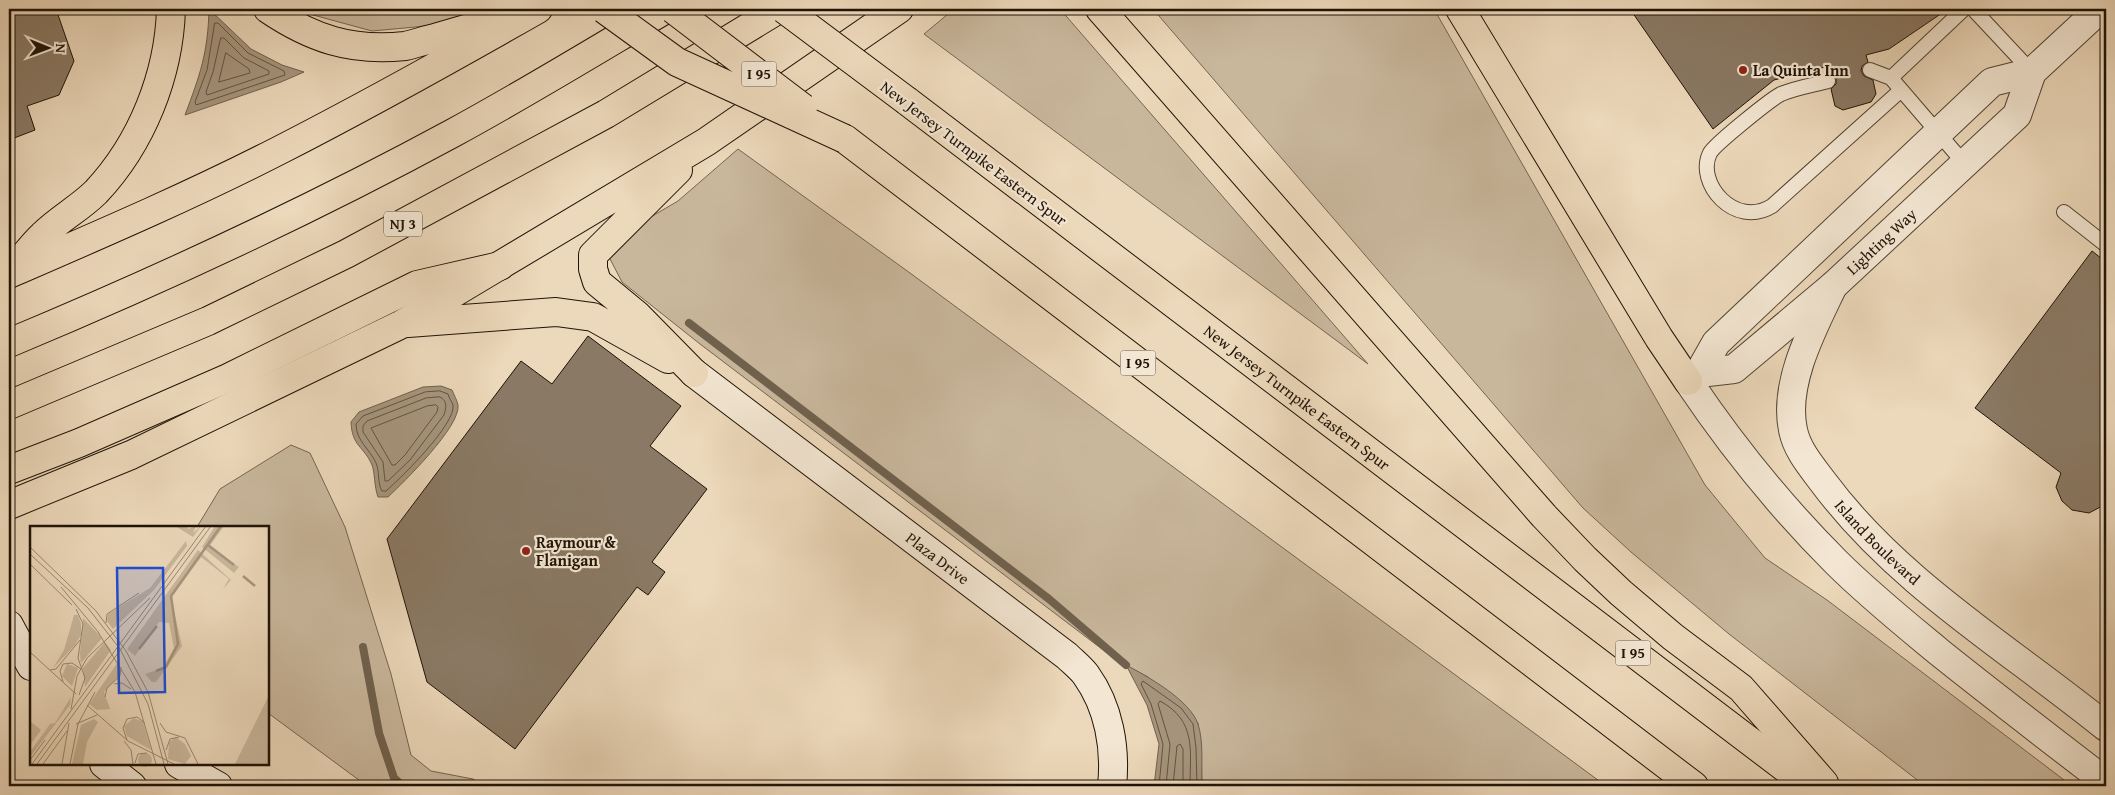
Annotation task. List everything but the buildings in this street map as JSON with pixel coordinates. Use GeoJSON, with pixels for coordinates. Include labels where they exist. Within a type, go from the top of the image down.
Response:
{"type":"FeatureCollection","features":[{"type":"Feature","properties":{"kind":"main road"},"geometry":{"type":"LineString","coordinates":[[9,274],[44,234],[69,216],[96,192],[139,131],[152,102],[164,64],[171,9]]}},
{"type":"Feature","properties":{"kind":"main road"},"geometry":{"type":"LineString","coordinates":[[268,9],[314,36],[347,44],[378,47],[406,46],[538,9]]}},
{"type":"Feature","properties":{"kind":"main road"},"geometry":{"type":"LineString","coordinates":[[9,274],[135,220],[277,152],[392,92],[538,9]]}},
{"type":"Feature","properties":{"kind":"main road"},"geometry":{"type":"LineString","coordinates":[[604,9],[677,62],[845,139]]}},
{"type":"Feature","properties":{"kind":"main road"},"geometry":{"type":"LineString","coordinates":[[9,343],[190,264],[367,177],[470,124],[666,9]]}},
{"type":"Feature","properties":{"kind":"main road","name":"I 95"},"geometry":{"type":"LineString","coordinates":[[673,9],[1694,786]]}},
{"type":"Feature","properties":{"kind":"main road","name":"NJ 3"},"geometry":{"type":"LineString","coordinates":[[9,405],[208,321],[346,254],[606,114],[779,9]]}},
{"type":"Feature","properties":{"kind":"main road","name":"New Jersey Turnpike Eastern Spur"},"geometry":{"type":"LineString","coordinates":[[784,9],[1809,786]]}},
{"type":"Feature","properties":{"kind":"main road"},"geometry":{"type":"LineString","coordinates":[[9,505],[131,455],[402,324],[706,142],[899,9]]}},
{"type":"Feature","properties":{"kind":"main road"},"geometry":{"type":"LineString","coordinates":[[1100,9],[1544,516],[1620,593],[1741,688],[1827,786]]}},
{"type":"Feature","properties":{"kind":"main road"},"geometry":{"type":"LineString","coordinates":[[1460,9],[1659,338],[1693,377]]}},
{"type":"Feature","properties":{"kind":"main road"},"geometry":{"type":"LineString","coordinates":[[694,373],[637,315],[597,282],[593,269],[593,255],[706,142]]}},
{"type":"Feature","properties":{"kind":"main road"},"geometry":{"type":"LineString","coordinates":[[9,470],[79,443],[228,378],[417,285],[500,266]]}},
{"type":"Feature","properties":{"kind":"main road"},"geometry":{"type":"LineString","coordinates":[[402,324],[556,312],[576,314],[593,317],[609,325],[627,337],[694,373]]}},
{"type":"Feature","properties":{"kind":"street","name":"Lighting Way"},"geometry":{"type":"LineString","coordinates":[[1693,377],[1734,370],[1833,286],[2017,116],[2032,72],[2100,9]]}},
{"type":"Feature","properties":{"kind":"street","name":"Lighting Way"},"geometry":{"type":"LineString","coordinates":[[1693,377],[1716,343],[1992,82],[2032,72]]}},
{"type":"Feature","properties":{"kind":"street","name":"Island Boulevard"},"geometry":{"type":"LineString","coordinates":[[1833,286],[1808,336],[1797,367],[1792,397],[1792,430],[1802,455],[1850,515],[1934,596],[2106,727]]}},
{"type":"Feature","properties":{"kind":"street","name":"Plaza Drive"},"geometry":{"type":"LineString","coordinates":[[694,373],[1067,656],[1085,674],[1101,700],[1110,732],[1114,765],[1112,786]]}},
{"type":"Feature","properties":{"kind":"street"},"geometry":{"type":"LineString","coordinates":[[1693,377],[1720,428],[1808,533],[1838,564],[1908,626],[2005,705],[2106,782]]}},
{"type":"Feature","properties":{"kind":"street"},"geometry":{"type":"LineString","coordinates":[[20,640],[30,664]]}},
{"type":"Feature","properties":{"kind":"street"},"geometry":{"type":"LineString","coordinates":[[105,765],[132,786]]}},
{"type":"Feature","properties":{"kind":"street"},"geometry":{"type":"LineString","coordinates":[[181,765],[218,786]]}},
{"type":"Feature","properties":{"kind":"lane"},"geometry":{"type":"LineString","coordinates":[[1891,78],[1964,9]]}},
{"type":"Feature","properties":{"kind":"lane"},"geometry":{"type":"LineString","coordinates":[[1973,9],[2032,72]]}},
{"type":"Feature","properties":{"kind":"lane"},"geometry":{"type":"LineString","coordinates":[[1870,70],[1891,78],[1900,91],[1964,163]]}},
{"type":"Feature","properties":{"kind":"lane"},"geometry":{"type":"LineString","coordinates":[[1828,81],[1780,94],[1714,147],[1710,153],[1707,165],[1710,179],[1718,195],[1731,208],[1750,213],[1772,206],[1900,91]]}},
{"type":"Feature","properties":{"kind":"lane"},"geometry":{"type":"LineString","coordinates":[[2064,212],[2106,245]]}},
{"type":"Feature","properties":{"kind":"shaded area"},"geometry":{"type":"Polygon","coordinates":[[[291,9],[487,9],[459,23],[372,31],[291,9]]]}},
{"type":"Feature","properties":{"kind":"shaded area"},"geometry":{"type":"Polygon","coordinates":[[[954,9],[1060,9],[1368,364],[924,34],[954,9]]]}},
{"type":"Feature","properties":{"kind":"shaded area"},"geometry":{"type":"Polygon","coordinates":[[[1153,9],[1434,9],[1705,485],[1765,558],[1827,600],[2072,786],[1925,786],[1729,634],[1631,552],[1583,508],[1153,9]]]}},
{"type":"Feature","properties":{"kind":"shaded area"},"geometry":{"type":"Polygon","coordinates":[[[738,149],[910,273],[1606,786],[1202,786],[1198,723],[1148,677],[1119,662],[700,344],[622,282],[609,257],[637,225],[678,201],[738,149]]]}},
{"type":"Feature","properties":{"kind":"shaded area"},"geometry":{"type":"Polygon","coordinates":[[[291,445],[310,453],[345,527],[391,674],[411,755],[431,771],[473,779],[484,786],[367,786],[269,714],[269,526],[198,526],[220,489],[291,445]]]}},
{"type":"Feature","properties":{"kind":"water"},"geometry":{"type":"Polygon","coordinates":[[[209,9],[251,49],[282,65],[304,72],[281,82],[185,115],[205,51],[209,9]]]}},
{"type":"Feature","properties":{"kind":"water"},"geometry":{"type":"Polygon","coordinates":[[[441,386],[452,390],[458,405],[457,414],[451,426],[418,467],[396,490],[388,497],[378,497],[372,465],[356,442],[351,422],[359,412],[423,387],[441,386]]]}},
{"type":"Feature","properties":{"kind":"water"},"geometry":{"type":"Polygon","coordinates":[[[1126,665],[1167,690],[1186,706],[1193,715],[1198,724],[1201,739],[1202,786],[1154,786],[1159,744],[1147,705],[1126,665]]]}},
{"type":"Feature","properties":{"kind":"waterway"},"geometry":{"type":"LineString","coordinates":[[689,323],[1049,599],[1126,665]]}},
{"type":"Feature","properties":{"kind":"waterway"},"geometry":{"type":"LineString","coordinates":[[363,647],[379,733],[394,778],[403,786]]}},
{"type":"Feature","properties":{"kind":"place","name":"La Quinta Inn"},"geometry":{"type":"Point","coordinates":[1743,70]}},
{"type":"Feature","properties":{"kind":"place","name":"Raymour & Flanigan"},"geometry":{"type":"Point","coordinates":[526,551]}}]}
